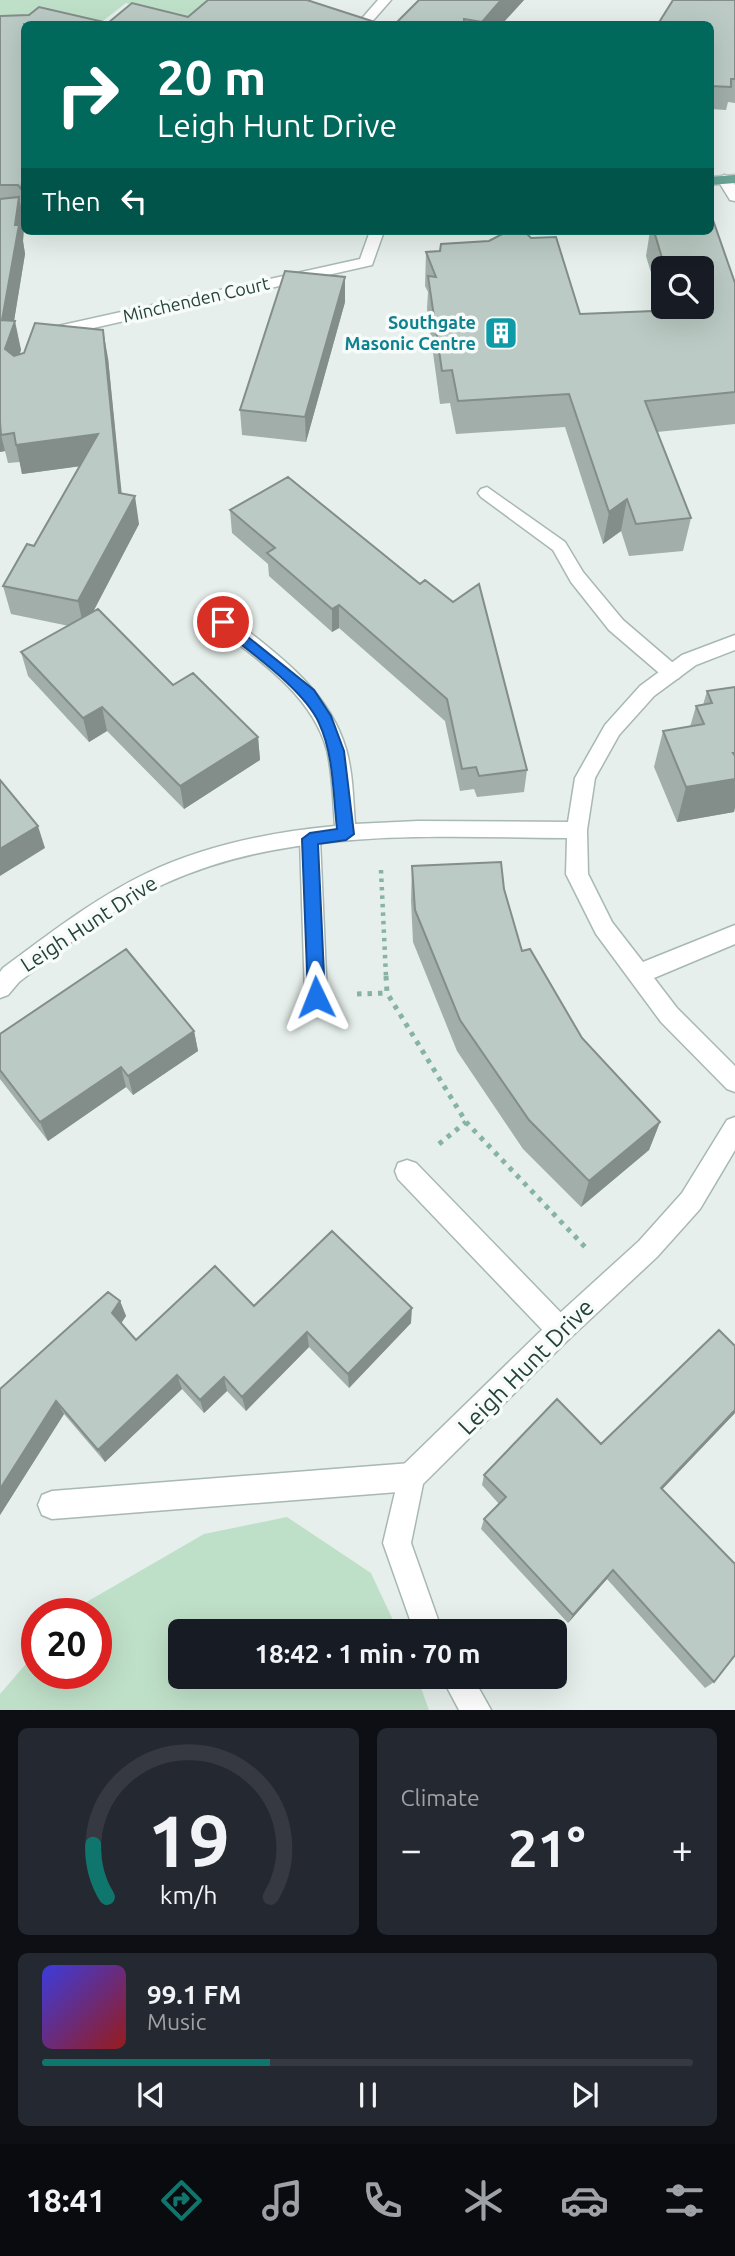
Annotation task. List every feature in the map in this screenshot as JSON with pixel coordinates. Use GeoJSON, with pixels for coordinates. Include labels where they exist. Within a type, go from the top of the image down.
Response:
{"type":"FeatureCollection","features":[{"type":"Feature","properties":{"kind":"main road"},"geometry":{"type":"LineString","coordinates":[[0,221],[21,220]]}},
{"type":"Feature","properties":{"kind":"street"},"geometry":{"type":"LineString","coordinates":[[366,21],[385,0]]}},
{"type":"Feature","properties":{"kind":"street"},"geometry":{"type":"LineString","coordinates":[[723,180],[735,197]]}},
{"type":"Feature","properties":{"kind":"street","name":"Minchenden Court"},"geometry":{"type":"LineString","coordinates":[[36,336],[367,262],[376,235]]}},
{"type":"Feature","properties":{"kind":"street"},"geometry":{"type":"LineString","coordinates":[[487,493],[559,546],[577,577],[616,625],[672,673]]}},
{"type":"Feature","properties":{"kind":"street"},"geometry":{"type":"LineString","coordinates":[[223,622],[309,694],[326,720],[337,751],[346,834]]}},
{"type":"Feature","properties":{"kind":"street"},"geometry":{"type":"LineString","coordinates":[[735,642],[689,660],[647,691],[612,730],[585,778],[577,830],[577,874],[604,928],[669,1016],[735,1082]]}},
{"type":"Feature","properties":{"kind":"street","name":"Leigh Hunt Drive"},"geometry":{"type":"LineString","coordinates":[[0,988],[11,975],[58,941],[156,878],[206,858],[278,842],[379,831],[577,830]]}},
{"type":"Feature","properties":{"kind":"street"},"geometry":{"type":"LineString","coordinates":[[310,839],[316,997]]}},
{"type":"Feature","properties":{"kind":"street"},"geometry":{"type":"LineString","coordinates":[[639,974],[735,934]]}},
{"type":"Feature","properties":{"kind":"street","name":"Leigh Hunt Drive"},"geometry":{"type":"LineString","coordinates":[[411,1477],[560,1330],[648,1249],[691,1201],[735,1128]]}},
{"type":"Feature","properties":{"kind":"street"},"geometry":{"type":"LineString","coordinates":[[407,1171],[560,1330]]}},
{"type":"Feature","properties":{"kind":"street"},"geometry":{"type":"LineString","coordinates":[[52,1505],[411,1477],[397,1544],[424,1619]]}},
{"type":"Feature","properties":{"kind":"street"},"geometry":{"type":"LineString","coordinates":[[463,1689],[476,1710]]}},
{"type":"Feature","properties":{"kind":"path"},"geometry":{"type":"LineString","coordinates":[[379,831],[387,993],[466,1122],[615,1279]]}},
{"type":"Feature","properties":{"kind":"green space"},"geometry":{"type":"Polygon","coordinates":[[[0,0],[256,0],[201,21],[183,21],[126,3],[103,21],[32,18],[21,21],[21,24],[0,36],[0,0]]]}},
{"type":"Feature","properties":{"kind":"green space"},"geometry":{"type":"Polygon","coordinates":[[[287,1517],[371,1573],[392,1619],[168,1619],[168,1689],[421,1689],[429,1710],[0,1710],[0,1694],[21,1670],[21,1689],[112,1689],[112,1598],[94,1598],[204,1534],[287,1517]]]}},
{"type":"Feature","properties":{"kind":"building"},"geometry":{"type":"Polygon","coordinates":[[[208,0],[307,0],[372,21],[110,21],[132,3],[188,17],[208,0]]]}},
{"type":"Feature","properties":{"kind":"building"},"geometry":{"type":"Polygon","coordinates":[[[419,0],[501,0],[483,21],[398,21],[419,0]]]}},
{"type":"Feature","properties":{"kind":"building"},"geometry":{"type":"Polygon","coordinates":[[[673,0],[735,0],[735,79],[731,79],[731,87],[714,86],[714,21],[660,21],[673,0]]]}},
{"type":"Feature","properties":{"kind":"building"},"geometry":{"type":"Polygon","coordinates":[[[39,7],[99,21],[21,21],[21,189],[18,185],[0,185],[0,16],[29,15],[39,7]]]}},
{"type":"Feature","properties":{"kind":"building"},"geometry":{"type":"Polygon","coordinates":[[[19,197],[15,225],[19,225],[2,320],[15,321],[5,349],[14,356],[24,353],[35,323],[103,330],[119,493],[135,496],[78,601],[3,586],[27,544],[34,546],[98,434],[16,445],[14,433],[1,435],[0,199],[19,197]]]}},
{"type":"Feature","properties":{"kind":"building"},"geometry":{"type":"Polygon","coordinates":[[[714,223],[735,283],[735,392],[645,401],[691,518],[636,524],[627,499],[609,512],[569,394],[458,401],[452,370],[442,371],[428,276],[436,277],[426,252],[440,251],[441,244],[489,241],[500,235],[556,237],[580,314],[651,311],[651,319],[714,319],[714,256],[661,256],[655,235],[714,235],[714,223]]]}},
{"type":"Feature","properties":{"kind":"building"},"geometry":{"type":"Polygon","coordinates":[[[285,271],[345,277],[305,417],[240,410],[285,271]]]}},
{"type":"Feature","properties":{"kind":"building"},"geometry":{"type":"Polygon","coordinates":[[[288,477],[420,584],[425,580],[453,602],[479,584],[527,770],[479,776],[476,767],[462,769],[447,699],[339,605],[332,609],[267,553],[275,548],[230,510],[288,477]]]}},
{"type":"Feature","properties":{"kind":"building"},"geometry":{"type":"Polygon","coordinates":[[[98,609],[173,685],[193,673],[258,737],[180,786],[102,707],[83,718],[21,652],[98,609]]]}},
{"type":"Feature","properties":{"kind":"building"},"geometry":{"type":"Polygon","coordinates":[[[735,687],[735,779],[686,787],[663,731],[704,724],[696,706],[712,703],[707,691],[735,687]]]}},
{"type":"Feature","properties":{"kind":"building"},"geometry":{"type":"Polygon","coordinates":[[[0,780],[38,826],[0,849],[0,780]]]}},
{"type":"Feature","properties":{"kind":"building"},"geometry":{"type":"Polygon","coordinates":[[[501,862],[504,889],[522,951],[530,949],[582,1038],[660,1122],[589,1181],[529,1120],[460,1020],[415,910],[412,866],[501,862]]]}},
{"type":"Feature","properties":{"kind":"building"},"geometry":{"type":"Polygon","coordinates":[[[126,949],[194,1031],[128,1076],[121,1067],[40,1122],[0,1070],[0,1034],[126,949]]]}},
{"type":"Feature","properties":{"kind":"building"},"geometry":{"type":"Polygon","coordinates":[[[332,1231],[412,1308],[348,1374],[307,1332],[242,1397],[224,1377],[200,1400],[177,1375],[98,1450],[56,1401],[0,1489],[0,1389],[108,1292],[120,1301],[112,1313],[136,1340],[215,1266],[254,1306],[332,1231]]]}},
{"type":"Feature","properties":{"kind":"building"},"geometry":{"type":"Polygon","coordinates":[[[719,1330],[735,1346],[735,1410],[661,1488],[735,1564],[735,1655],[714,1682],[613,1570],[573,1615],[484,1519],[506,1497],[484,1475],[557,1399],[601,1444],[719,1330]]]}},
{"type":"Feature","properties":{"kind":"place","name":"Southgate Masonic Centre"},"geometry":{"type":"Point","coordinates":[501,333]}},
{"type":"Feature","properties":{"kind":"route"},"geometry":{"type":"LineString","coordinates":[[223,622],[309,694],[326,720],[337,751],[346,834],[310,839],[316,997]]}}]}
